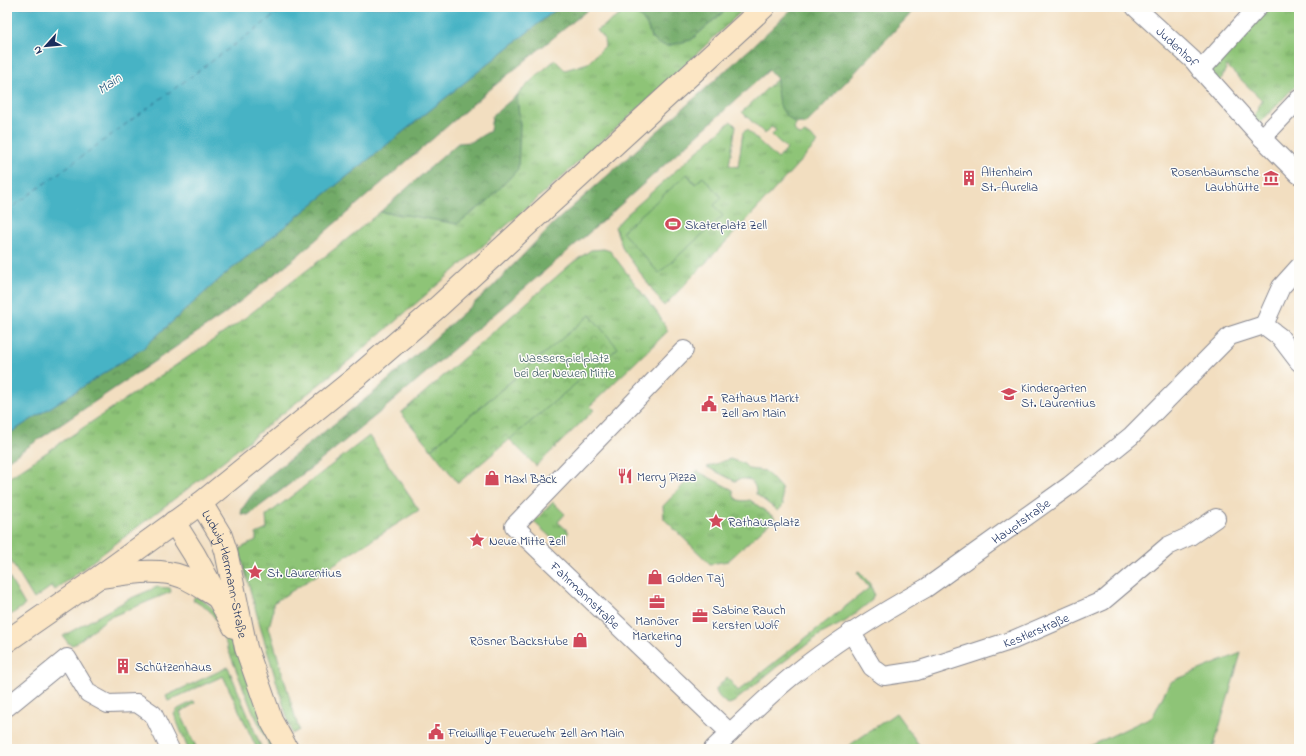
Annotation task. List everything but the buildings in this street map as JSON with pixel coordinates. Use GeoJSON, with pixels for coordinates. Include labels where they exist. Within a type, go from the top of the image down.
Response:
{"type":"FeatureCollection","features":[{"type":"Feature","properties":{"kind":"main road"},"geometry":{"type":"LineString","coordinates":[[7,641],[201,503],[359,375],[439,306],[764,7]]}},
{"type":"Feature","properties":{"kind":"main road","name":"Ludwig-Herrmann-Straße"},"geometry":{"type":"LineString","coordinates":[[201,503],[221,536],[226,551],[246,648],[272,722],[287,749]]}},
{"type":"Feature","properties":{"kind":"main road","name":"Ludwig-Herrmann-Straße"},"geometry":{"type":"LineString","coordinates":[[174,522],[194,554],[246,648]]}},
{"type":"Feature","properties":{"kind":"main road"},"geometry":{"type":"LineString","coordinates":[[99,577],[160,572],[182,577],[219,598]]}},
{"type":"Feature","properties":{"kind":"street","name":"Judenhof"},"geometry":{"type":"LineString","coordinates":[[1135,7],[1193,60],[1262,138],[1299,175]]}},
{"type":"Feature","properties":{"kind":"street","name":"Judenhof"},"geometry":{"type":"LineString","coordinates":[[1201,70],[1258,7]]}},
{"type":"Feature","properties":{"kind":"street"},"geometry":{"type":"LineString","coordinates":[[1262,138],[1299,99]]}},
{"type":"Feature","properties":{"kind":"street"},"geometry":{"type":"LineString","coordinates":[[1299,267],[1281,287],[1264,325],[1280,337],[1299,362]]}},
{"type":"Feature","properties":{"kind":"street","name":"Hauptstraße"},"geometry":{"type":"LineString","coordinates":[[713,749],[791,677],[851,632],[926,588],[1069,486],[1131,436],[1230,336],[1264,325]]}},
{"type":"Feature","properties":{"kind":"street","name":"Fahrmannstraße"},"geometry":{"type":"LineString","coordinates":[[684,350],[514,526],[730,733]]}},
{"type":"Feature","properties":{"kind":"street","name":"Kestlerstraße"},"geometry":{"type":"LineString","coordinates":[[851,632],[872,667],[884,676],[917,671],[1013,640],[1103,602],[1168,546],[1190,536],[1216,518]]}},
{"type":"Feature","properties":{"kind":"street"},"geometry":{"type":"LineString","coordinates":[[7,707],[67,658],[88,693],[108,704],[137,703],[153,714],[168,748]]}},
{"type":"Feature","properties":{"kind":"green space"},"geometry":{"type":"Polygon","coordinates":[[[559,7],[591,7],[488,91],[296,257],[223,315],[7,461],[7,435],[142,349],[224,275],[559,7]]]}},
{"type":"Feature","properties":{"kind":"green space"},"geometry":{"type":"Polygon","coordinates":[[[632,7],[635,7],[635,12],[646,24],[651,38],[691,40],[729,7],[746,7],[649,99],[521,213],[356,355],[203,477],[55,590],[52,586],[34,599],[7,555],[7,479],[237,324],[380,212],[406,215],[520,126],[517,95],[534,78],[555,60],[565,70],[588,63],[605,46],[604,39],[597,30],[632,7]]]}},
{"type":"Feature","properties":{"kind":"green space"},"geometry":{"type":"Polygon","coordinates":[[[635,7],[729,7],[691,40],[667,46],[659,44],[651,38],[646,24],[635,12],[635,7]]]}},
{"type":"Feature","properties":{"kind":"green space"},"geometry":{"type":"Polygon","coordinates":[[[794,7],[917,7],[805,125],[801,123],[796,124],[782,110],[777,94],[777,79],[769,70],[597,226],[379,413],[315,465],[248,515],[241,514],[242,509],[251,496],[270,475],[379,388],[491,288],[553,224],[750,49],[794,7]]]}},
{"type":"Feature","properties":{"kind":"green space"},"geometry":{"type":"Polygon","coordinates":[[[1268,7],[1299,7],[1299,82],[1259,124],[1253,119],[1262,100],[1227,66],[1219,84],[1206,71],[1268,7]]]}},
{"type":"Feature","properties":{"kind":"green space"},"geometry":{"type":"Polygon","coordinates":[[[777,79],[778,91],[782,104],[788,115],[796,124],[794,129],[797,134],[801,135],[805,133],[818,142],[741,226],[664,306],[623,249],[615,227],[624,217],[731,121],[736,126],[729,165],[738,167],[743,132],[747,130],[778,159],[787,149],[772,135],[776,130],[771,127],[765,134],[742,112],[777,79]],[[703,177],[695,184],[714,205],[721,198],[703,177]]]}},
{"type":"Feature","properties":{"kind":"green space"},"geometry":{"type":"Polygon","coordinates":[[[517,95],[520,126],[518,169],[488,201],[457,224],[380,212],[458,143],[471,142],[490,131],[492,116],[517,95]]]}},
{"type":"Feature","properties":{"kind":"green space","name":"Skaterplatz Zell"},"geometry":{"type":"Polygon","coordinates":[[[687,174],[695,184],[703,177],[722,198],[714,205],[723,216],[659,273],[622,232],[687,174]]]}},
{"type":"Feature","properties":{"kind":"green space"},"geometry":{"type":"Polygon","coordinates":[[[604,249],[610,251],[658,314],[668,331],[590,406],[594,410],[536,466],[509,439],[618,348],[542,355],[431,449],[401,413],[572,263],[591,250],[604,249]]]}},
{"type":"Feature","properties":{"kind":"green space","name":"Wasserspielplatz bei der Neuen Mitte"},"geometry":{"type":"Polygon","coordinates":[[[590,315],[618,348],[458,483],[431,449],[590,315]]]}},
{"type":"Feature","properties":{"kind":"green space"},"geometry":{"type":"Polygon","coordinates":[[[369,436],[419,510],[273,603],[273,612],[269,627],[299,730],[292,734],[239,549],[256,540],[256,534],[267,529],[266,516],[369,436]]]}},
{"type":"Feature","properties":{"kind":"green space"},"geometry":{"type":"Polygon","coordinates":[[[730,459],[744,464],[748,469],[765,471],[781,488],[783,505],[778,511],[756,494],[755,486],[747,479],[739,479],[735,481],[707,467],[730,459]]]}},
{"type":"Feature","properties":{"kind":"green space"},"geometry":{"type":"Polygon","coordinates":[[[697,471],[733,490],[733,494],[736,499],[744,501],[750,500],[775,518],[728,561],[710,564],[664,519],[663,506],[697,471]]]}},
{"type":"Feature","properties":{"kind":"green space"},"geometry":{"type":"Polygon","coordinates":[[[553,502],[565,514],[558,522],[569,532],[558,544],[534,522],[553,502]]]}},
{"type":"Feature","properties":{"kind":"green space"},"geometry":{"type":"Polygon","coordinates":[[[859,571],[870,584],[874,594],[871,601],[846,621],[821,634],[774,669],[734,702],[729,704],[720,698],[716,689],[727,677],[738,691],[869,588],[857,572],[859,571]]]}},
{"type":"Feature","properties":{"kind":"green space"},"geometry":{"type":"Polygon","coordinates":[[[7,574],[25,605],[9,616],[11,620],[7,623],[7,574]]]}},
{"type":"Feature","properties":{"kind":"green space"},"geometry":{"type":"Polygon","coordinates":[[[157,587],[170,588],[171,592],[108,618],[75,644],[72,645],[68,643],[63,636],[129,599],[157,587]]]}},
{"type":"Feature","properties":{"kind":"green space"},"geometry":{"type":"Polygon","coordinates":[[[195,596],[212,608],[227,628],[253,696],[278,749],[271,749],[250,705],[217,621],[209,610],[193,600],[195,596]]]}},
{"type":"Feature","properties":{"kind":"green space"},"geometry":{"type":"Polygon","coordinates":[[[1241,653],[1213,749],[1084,749],[1153,716],[1170,682],[1241,653]]]}},
{"type":"Feature","properties":{"kind":"green space"},"geometry":{"type":"Polygon","coordinates":[[[228,667],[262,749],[257,749],[223,676],[168,701],[166,696],[228,667]]]}},
{"type":"Feature","properties":{"kind":"green space"},"geometry":{"type":"Polygon","coordinates":[[[194,701],[194,704],[180,712],[197,749],[188,749],[174,714],[178,709],[194,701]]]}},
{"type":"Feature","properties":{"kind":"green space"},"geometry":{"type":"Polygon","coordinates":[[[896,713],[922,749],[844,749],[896,713]]]}},
{"type":"Feature","properties":{"kind":"water","name":"Main"},"geometry":{"type":"Polygon","coordinates":[[[7,7],[559,7],[224,275],[142,349],[7,435],[7,7]]]}},
{"type":"Feature","properties":{"kind":"ferry route"},"geometry":{"type":"LineString","coordinates":[[7,211],[286,7]]}},
{"type":"Feature","properties":{"kind":"place","name":"Altenheim St.-Aurelia"},"geometry":{"type":"Point","coordinates":[969,178]}},
{"type":"Feature","properties":{"kind":"place","name":"Rosenbaumsche Laubhütte"},"geometry":{"type":"Point","coordinates":[1271,178]}},
{"type":"Feature","properties":{"kind":"place","name":"Skaterplatz Zell"},"geometry":{"type":"Point","coordinates":[673,224]}},
{"type":"Feature","properties":{"kind":"place","name":"Kindergarten St. Laurentius"},"geometry":{"type":"Point","coordinates":[1009,394]}},
{"type":"Feature","properties":{"kind":"place","name":"Rathaus Markt Zell am Main"},"geometry":{"type":"Point","coordinates":[709,404]}},
{"type":"Feature","properties":{"kind":"place","name":"Merry Pizza"},"geometry":{"type":"Point","coordinates":[625,476]}},
{"type":"Feature","properties":{"kind":"place","name":"Maxl Bäck"},"geometry":{"type":"Point","coordinates":[492,478]}},
{"type":"Feature","properties":{"kind":"place","name":"Rathausplatz"},"geometry":{"type":"Point","coordinates":[716,521]}},
{"type":"Feature","properties":{"kind":"place","name":"Neue Mitte Zell"},"geometry":{"type":"Point","coordinates":[477,540]}},
{"type":"Feature","properties":{"kind":"place","name":"St. Laurentius"},"geometry":{"type":"Point","coordinates":[255,572]}},
{"type":"Feature","properties":{"kind":"place","name":"Golden Taj"},"geometry":{"type":"Point","coordinates":[655,577]}},
{"type":"Feature","properties":{"kind":"place","name":"Manöver Marketing"},"geometry":{"type":"Point","coordinates":[657,602]}},
{"type":"Feature","properties":{"kind":"place","name":"Sabine Rauch Kersten Wolf"},"geometry":{"type":"Point","coordinates":[700,616]}},
{"type":"Feature","properties":{"kind":"place","name":"Rösner Backstube"},"geometry":{"type":"Point","coordinates":[580,640]}},
{"type":"Feature","properties":{"kind":"place","name":"Schützenhaus"},"geometry":{"type":"Point","coordinates":[123,666]}},
{"type":"Feature","properties":{"kind":"place","name":"Freiwillige Feuerwehr Zell am Main"},"geometry":{"type":"Point","coordinates":[436,732]}}]}
